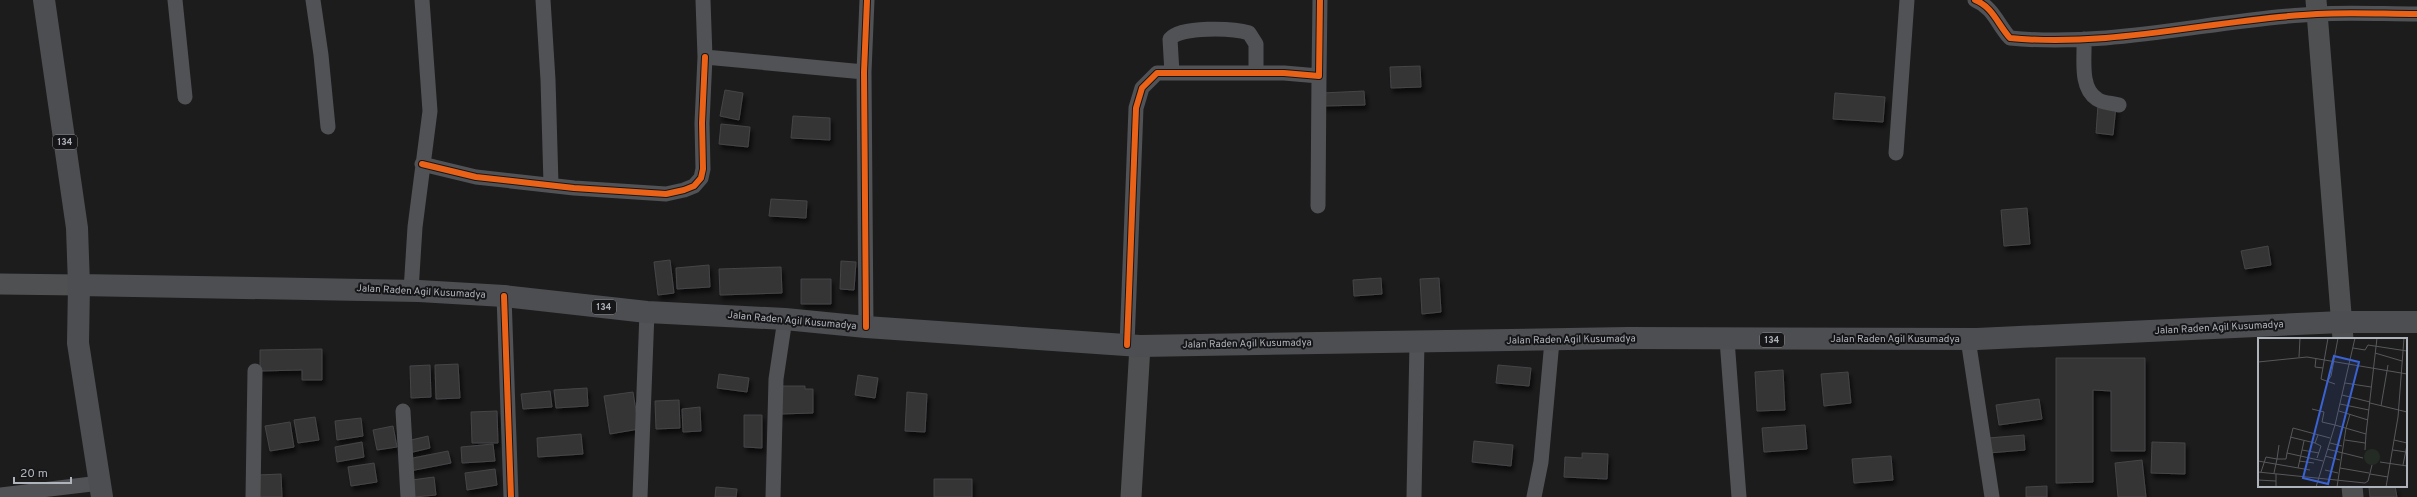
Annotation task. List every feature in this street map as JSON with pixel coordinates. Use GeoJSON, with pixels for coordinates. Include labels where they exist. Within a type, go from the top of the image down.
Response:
{"type":"FeatureCollection","features":[{"type":"Feature","properties":{"kind":"main road","name":"134"},"geometry":{"type":"LineString","coordinates":[[44,0],[77,228],[80,285]]}},
{"type":"Feature","properties":{"kind":"main road"},"geometry":{"type":"LineString","coordinates":[[2316,7],[2342,331]]}},
{"type":"Feature","properties":{"kind":"main road"},"geometry":{"type":"LineString","coordinates":[[0,284],[80,285],[78,342],[101,490]]}},
{"type":"Feature","properties":{"kind":"main road","name":"Jalan Raden Agil Kusumadya"},"geometry":{"type":"LineString","coordinates":[[80,285],[411,291],[504,296],[647,312],[785,319],[866,327],[1134,345],[1552,341],[1628,338],[1727,340],[1968,339],[2342,331],[2417,322]]}},
{"type":"Feature","properties":{"kind":"main road"},"geometry":{"type":"LineString","coordinates":[[1131,497],[1134,345]]}},
{"type":"Feature","properties":{"kind":"main road"},"geometry":{"type":"LineString","coordinates":[[2352,487],[2353,497]]}},
{"type":"Feature","properties":{"kind":"street"},"geometry":{"type":"LineString","coordinates":[[175,0],[185,97]]}},
{"type":"Feature","properties":{"kind":"street"},"geometry":{"type":"LineString","coordinates":[[313,0],[321,55],[328,127]]}},
{"type":"Feature","properties":{"kind":"street"},"geometry":{"type":"LineString","coordinates":[[411,291],[422,164],[430,111],[422,0]]}},
{"type":"Feature","properties":{"kind":"street"},"geometry":{"type":"LineString","coordinates":[[543,0],[548,80],[551,184]]}},
{"type":"Feature","properties":{"kind":"street"},"geometry":{"type":"LineString","coordinates":[[422,164],[476,177],[551,184],[574,188],[666,194],[694,186],[701,178],[703,169],[702,123],[705,57],[703,0]]}},
{"type":"Feature","properties":{"kind":"street"},"geometry":{"type":"LineString","coordinates":[[866,327],[864,72],[867,0]]}},
{"type":"Feature","properties":{"kind":"street"},"geometry":{"type":"LineString","coordinates":[[1318,206],[1320,0]]}},
{"type":"Feature","properties":{"kind":"street"},"geometry":{"type":"LineString","coordinates":[[1896,153],[1907,0]]}},
{"type":"Feature","properties":{"kind":"street"},"geometry":{"type":"LineString","coordinates":[[1975,0],[1982,3],[1992,12],[2010,38],[2084,39],[2316,7],[2417,14]]}},
{"type":"Feature","properties":{"kind":"street"},"geometry":{"type":"LineString","coordinates":[[1172,73],[1170,40],[1174,35],[1182,32],[1240,30],[1249,33],[1256,44],[1256,73]]}},
{"type":"Feature","properties":{"kind":"street"},"geometry":{"type":"LineString","coordinates":[[2084,39],[2085,77],[2090,93],[2098,100],[2119,105]]}},
{"type":"Feature","properties":{"kind":"street"},"geometry":{"type":"LineString","coordinates":[[705,57],[864,72]]}},
{"type":"Feature","properties":{"kind":"street"},"geometry":{"type":"LineString","coordinates":[[1134,345],[1136,108],[1142,88],[1148,80],[1157,73],[1256,73],[1319,76]]}},
{"type":"Feature","properties":{"kind":"street"},"geometry":{"type":"LineString","coordinates":[[504,296],[511,497]]}},
{"type":"Feature","properties":{"kind":"street"},"geometry":{"type":"LineString","coordinates":[[640,497],[647,312]]}},
{"type":"Feature","properties":{"kind":"street"},"geometry":{"type":"LineString","coordinates":[[773,497],[776,379],[785,319]]}},
{"type":"Feature","properties":{"kind":"street"},"geometry":{"type":"LineString","coordinates":[[1968,339],[1992,497]]}},
{"type":"Feature","properties":{"kind":"street"},"geometry":{"type":"LineString","coordinates":[[1727,340],[1739,497]]}},
{"type":"Feature","properties":{"kind":"street"},"geometry":{"type":"LineString","coordinates":[[1534,497],[1541,462],[1552,341]]}},
{"type":"Feature","properties":{"kind":"street"},"geometry":{"type":"LineString","coordinates":[[1414,497],[1418,342]]}},
{"type":"Feature","properties":{"kind":"street"},"geometry":{"type":"LineString","coordinates":[[253,497],[255,371]]}},
{"type":"Feature","properties":{"kind":"street"},"geometry":{"type":"LineString","coordinates":[[403,411],[408,497]]}},
{"type":"Feature","properties":{"kind":"street"},"geometry":{"type":"LineString","coordinates":[[0,495],[101,490]]}},
{"type":"Feature","properties":{"kind":"building"},"geometry":{"type":"Polygon","coordinates":[[[1420,66],[1421,87],[1391,88],[1390,67],[1420,66]]]}},
{"type":"Feature","properties":{"kind":"building"},"geometry":{"type":"Polygon","coordinates":[[[725,90],[743,93],[739,120],[720,116],[725,90]]]}},
{"type":"Feature","properties":{"kind":"building"},"geometry":{"type":"Polygon","coordinates":[[[1364,91],[1365,105],[1323,106],[1322,93],[1364,91]]]}},
{"type":"Feature","properties":{"kind":"building"},"geometry":{"type":"Polygon","coordinates":[[[1835,93],[1885,97],[1883,122],[1833,119],[1835,93]]]}},
{"type":"Feature","properties":{"kind":"building"},"geometry":{"type":"Polygon","coordinates":[[[2098,105],[2116,106],[2113,135],[2096,133],[2098,105]]]}},
{"type":"Feature","properties":{"kind":"building"},"geometry":{"type":"Polygon","coordinates":[[[793,116],[830,118],[830,140],[791,138],[793,116]]]}},
{"type":"Feature","properties":{"kind":"building"},"geometry":{"type":"Polygon","coordinates":[[[721,124],[750,127],[748,147],[719,144],[721,124]]]}},
{"type":"Feature","properties":{"kind":"building"},"geometry":{"type":"Polygon","coordinates":[[[771,199],[807,201],[806,218],[769,216],[771,199]]]}},
{"type":"Feature","properties":{"kind":"building"},"geometry":{"type":"Polygon","coordinates":[[[2027,208],[2030,244],[2004,246],[2001,210],[2027,208]]]}},
{"type":"Feature","properties":{"kind":"building"},"geometry":{"type":"Polygon","coordinates":[[[2268,246],[2271,265],[2245,269],[2241,251],[2268,246]]]}},
{"type":"Feature","properties":{"kind":"building"},"geometry":{"type":"Polygon","coordinates":[[[670,260],[674,293],[658,295],[654,262],[670,260]]]}},
{"type":"Feature","properties":{"kind":"building"},"geometry":{"type":"Polygon","coordinates":[[[841,261],[856,262],[854,290],[840,289],[841,261]]]}},
{"type":"Feature","properties":{"kind":"building"},"geometry":{"type":"Polygon","coordinates":[[[709,265],[710,287],[677,289],[676,268],[709,265]]]}},
{"type":"Feature","properties":{"kind":"building"},"geometry":{"type":"Polygon","coordinates":[[[781,267],[782,293],[720,295],[719,269],[781,267]]]}},
{"type":"Feature","properties":{"kind":"building"},"geometry":{"type":"Polygon","coordinates":[[[1381,278],[1382,294],[1354,296],[1353,280],[1381,278]]]}},
{"type":"Feature","properties":{"kind":"building"},"geometry":{"type":"Polygon","coordinates":[[[1439,278],[1441,312],[1422,314],[1420,279],[1439,278]]]}},
{"type":"Feature","properties":{"kind":"building"},"geometry":{"type":"Polygon","coordinates":[[[801,279],[831,279],[831,304],[801,304],[801,279]]]}},
{"type":"Feature","properties":{"kind":"building"},"geometry":{"type":"Polygon","coordinates":[[[322,349],[322,380],[302,380],[302,370],[260,371],[260,350],[322,349]]]}},
{"type":"Feature","properties":{"kind":"building"},"geometry":{"type":"Polygon","coordinates":[[[2056,358],[2145,358],[2145,451],[2111,451],[2111,391],[2093,390],[2093,482],[2056,483],[2056,358]]]}},
{"type":"Feature","properties":{"kind":"building"},"geometry":{"type":"Polygon","coordinates":[[[458,364],[460,398],[436,399],[435,365],[458,364]]]}},
{"type":"Feature","properties":{"kind":"building"},"geometry":{"type":"Polygon","coordinates":[[[430,365],[431,397],[411,398],[410,366],[430,365]]]}},
{"type":"Feature","properties":{"kind":"building"},"geometry":{"type":"Polygon","coordinates":[[[1498,365],[1531,368],[1529,386],[1496,383],[1498,365]]]}},
{"type":"Feature","properties":{"kind":"building"},"geometry":{"type":"Polygon","coordinates":[[[1783,370],[1785,410],[1757,411],[1755,372],[1783,370]]]}},
{"type":"Feature","properties":{"kind":"building"},"geometry":{"type":"Polygon","coordinates":[[[1848,372],[1851,403],[1824,406],[1821,374],[1848,372]]]}},
{"type":"Feature","properties":{"kind":"building"},"geometry":{"type":"Polygon","coordinates":[[[719,374],[749,378],[747,392],[717,388],[719,374]]]}},
{"type":"Feature","properties":{"kind":"building"},"geometry":{"type":"Polygon","coordinates":[[[858,375],[878,378],[875,398],[855,395],[858,375]]]}},
{"type":"Feature","properties":{"kind":"building"},"geometry":{"type":"Polygon","coordinates":[[[781,386],[805,386],[805,389],[813,389],[813,413],[780,414],[781,386]]]}},
{"type":"Feature","properties":{"kind":"building"},"geometry":{"type":"Polygon","coordinates":[[[587,388],[588,406],[556,408],[554,390],[587,388]]]}},
{"type":"Feature","properties":{"kind":"building"},"geometry":{"type":"Polygon","coordinates":[[[550,391],[552,407],[523,409],[521,394],[550,391]]]}},
{"type":"Feature","properties":{"kind":"building"},"geometry":{"type":"Polygon","coordinates":[[[633,392],[639,429],[610,434],[604,396],[633,392]]]}},
{"type":"Feature","properties":{"kind":"building"},"geometry":{"type":"Polygon","coordinates":[[[907,392],[927,394],[925,432],[905,431],[907,392]]]}},
{"type":"Feature","properties":{"kind":"building"},"geometry":{"type":"Polygon","coordinates":[[[2039,399],[2042,419],[1999,425],[1996,405],[2039,399]]]}},
{"type":"Feature","properties":{"kind":"building"},"geometry":{"type":"Polygon","coordinates":[[[679,400],[680,428],[656,429],[655,401],[679,400]]]}},
{"type":"Feature","properties":{"kind":"building"},"geometry":{"type":"Polygon","coordinates":[[[700,407],[701,431],[683,432],[682,409],[700,407]]]}},
{"type":"Feature","properties":{"kind":"building"},"geometry":{"type":"Polygon","coordinates":[[[497,411],[498,443],[472,443],[471,412],[497,411]]]}},
{"type":"Feature","properties":{"kind":"building"},"geometry":{"type":"Polygon","coordinates":[[[744,415],[762,415],[762,448],[744,447],[744,415]]]}},
{"type":"Feature","properties":{"kind":"building"},"geometry":{"type":"Polygon","coordinates":[[[315,417],[319,440],[298,443],[294,420],[315,417]]]}},
{"type":"Feature","properties":{"kind":"building"},"geometry":{"type":"Polygon","coordinates":[[[361,418],[363,436],[337,440],[335,421],[361,418]]]}},
{"type":"Feature","properties":{"kind":"building"},"geometry":{"type":"Polygon","coordinates":[[[290,422],[294,447],[270,451],[265,426],[290,422]]]}},
{"type":"Feature","properties":{"kind":"building"},"geometry":{"type":"Polygon","coordinates":[[[1805,425],[1807,449],[1764,452],[1762,428],[1805,425]]]}},
{"type":"Feature","properties":{"kind":"building"},"geometry":{"type":"Polygon","coordinates":[[[393,426],[397,447],[377,450],[373,430],[393,426]]]}},
{"type":"Feature","properties":{"kind":"building"},"geometry":{"type":"Polygon","coordinates":[[[581,434],[583,454],[538,457],[537,438],[581,434]]]}},
{"type":"Feature","properties":{"kind":"building"},"geometry":{"type":"Polygon","coordinates":[[[2024,435],[2025,450],[1989,453],[1988,438],[2024,435]]]}},
{"type":"Feature","properties":{"kind":"building"},"geometry":{"type":"Polygon","coordinates":[[[428,436],[430,448],[409,453],[407,441],[428,436]]]}},
{"type":"Feature","properties":{"kind":"building"},"geometry":{"type":"Polygon","coordinates":[[[1474,441],[1513,445],[1511,466],[1472,462],[1474,441]]]}},
{"type":"Feature","properties":{"kind":"building"},"geometry":{"type":"Polygon","coordinates":[[[362,442],[364,457],[337,462],[335,447],[362,442]]]}},
{"type":"Feature","properties":{"kind":"building"},"geometry":{"type":"Polygon","coordinates":[[[2152,442],[2185,443],[2185,474],[2151,473],[2152,442]]]}},
{"type":"Feature","properties":{"kind":"building"},"geometry":{"type":"Polygon","coordinates":[[[493,444],[495,461],[462,463],[461,447],[493,444]]]}},
{"type":"Feature","properties":{"kind":"building"},"geometry":{"type":"Polygon","coordinates":[[[448,451],[451,463],[410,471],[408,459],[448,451]]]}},
{"type":"Feature","properties":{"kind":"building"},"geometry":{"type":"Polygon","coordinates":[[[1582,453],[1608,454],[1607,479],[1564,477],[1565,457],[1582,458],[1582,453]]]}},
{"type":"Feature","properties":{"kind":"building"},"geometry":{"type":"Polygon","coordinates":[[[1891,456],[1893,480],[1854,483],[1852,459],[1891,456]]]}},
{"type":"Feature","properties":{"kind":"building"},"geometry":{"type":"Polygon","coordinates":[[[2142,460],[2146,497],[2118,497],[2115,463],[2142,460]]]}},
{"type":"Feature","properties":{"kind":"building"},"geometry":{"type":"Polygon","coordinates":[[[374,463],[377,482],[351,486],[348,467],[374,463]]]}},
{"type":"Feature","properties":{"kind":"building"},"geometry":{"type":"Polygon","coordinates":[[[495,469],[497,485],[467,490],[465,473],[495,469]]]}},
{"type":"Feature","properties":{"kind":"building"},"geometry":{"type":"Polygon","coordinates":[[[281,474],[282,497],[259,497],[258,475],[281,474]]]}},
{"type":"Feature","properties":{"kind":"building"},"geometry":{"type":"Polygon","coordinates":[[[434,477],[436,495],[414,497],[412,480],[434,477]]]}},
{"type":"Feature","properties":{"kind":"building"},"geometry":{"type":"Polygon","coordinates":[[[934,479],[972,479],[972,497],[934,497],[934,479]]]}},
{"type":"Feature","properties":{"kind":"building"},"geometry":{"type":"Polygon","coordinates":[[[2047,486],[2047,497],[2026,497],[2026,487],[2047,486]]]}},
{"type":"Feature","properties":{"kind":"building"},"geometry":{"type":"Polygon","coordinates":[[[716,487],[737,489],[736,497],[715,497],[716,487]]]}},
{"type":"Feature","properties":{"kind":"building"},"geometry":{"type":"Polygon","coordinates":[[[2395,487],[2397,497],[2370,497],[2369,488],[2395,487]]]}},
{"type":"Feature","properties":{"kind":"cycle path"},"geometry":{"type":"LineString","coordinates":[[866,327],[864,72],[867,0]]}},
{"type":"Feature","properties":{"kind":"cycle path"},"geometry":{"type":"LineString","coordinates":[[1127,345],[1136,108],[1142,88],[1157,73],[1284,73],[1319,76],[1320,0]]}},
{"type":"Feature","properties":{"kind":"cycle path"},"geometry":{"type":"LineString","coordinates":[[1975,0],[1991,12],[2010,38],[2049,40],[2126,36],[2240,21],[2317,14],[2417,14]]}},
{"type":"Feature","properties":{"kind":"cycle path"},"geometry":{"type":"LineString","coordinates":[[422,164],[476,177],[574,188],[666,194],[684,190],[694,186],[701,178],[703,169],[702,123],[705,57]]}},
{"type":"Feature","properties":{"kind":"cycle path"},"geometry":{"type":"LineString","coordinates":[[504,296],[511,497]]}}]}
